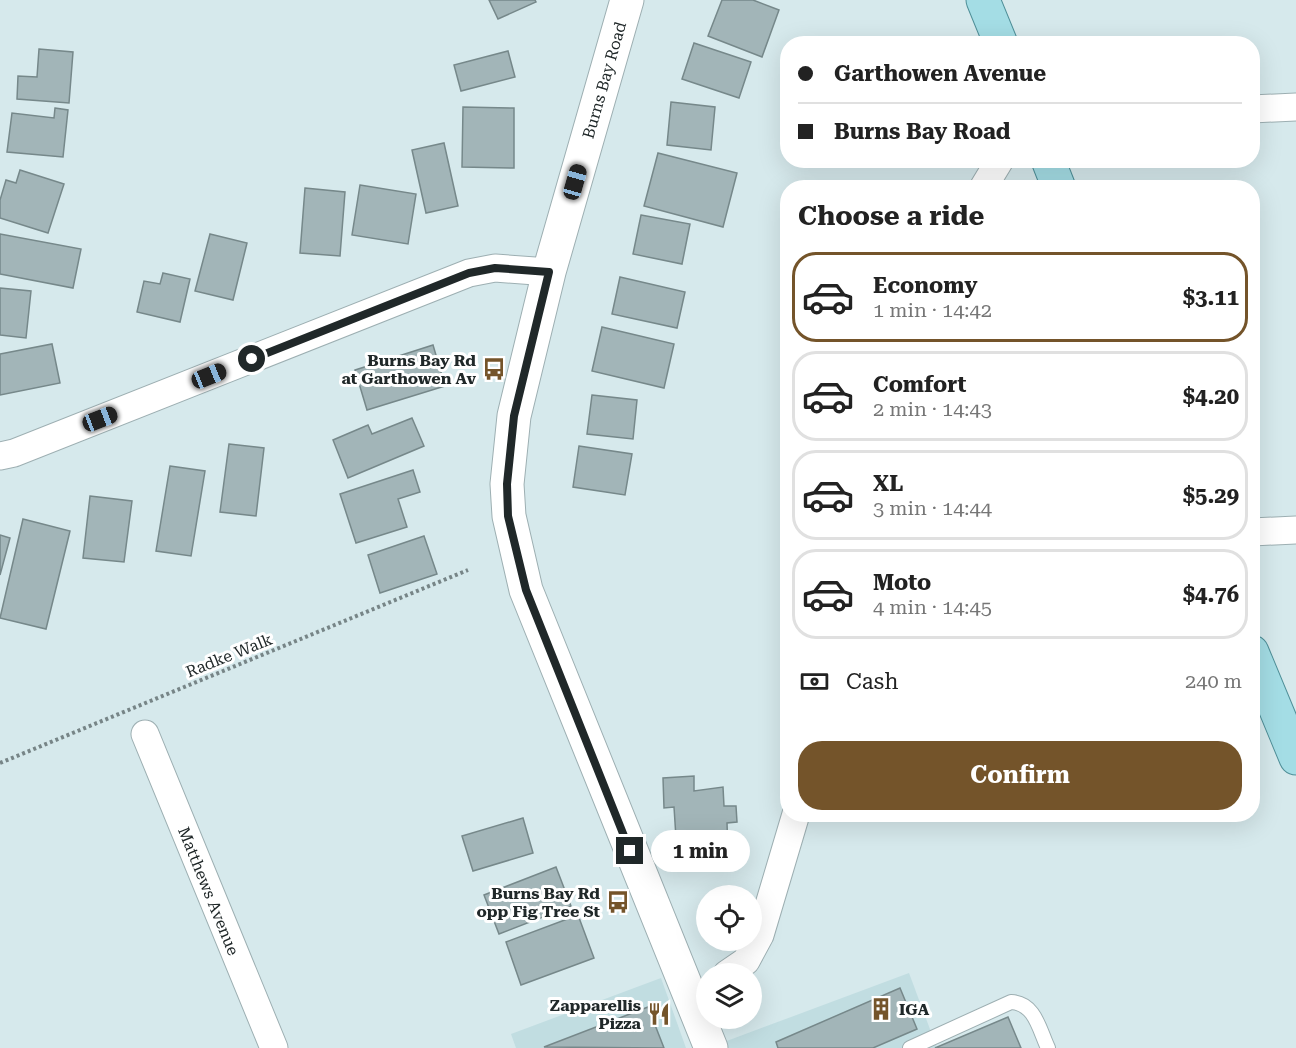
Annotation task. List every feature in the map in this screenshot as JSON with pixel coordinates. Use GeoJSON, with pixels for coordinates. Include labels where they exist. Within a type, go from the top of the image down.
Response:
{"type":"FeatureCollection","features":[{"type":"Feature","properties":{"kind":"main road"},"geometry":{"type":"LineString","coordinates":[[984,0],[998,36]]}},
{"type":"Feature","properties":{"kind":"main road"},"geometry":{"type":"LineString","coordinates":[[1260,671],[1296,758]]}},
{"type":"Feature","properties":{"kind":"street","name":"Burns Bay Road"},"geometry":{"type":"LineString","coordinates":[[627,0],[549,272],[514,416],[507,484],[513,539],[526,590],[696,984]]}},
{"type":"Feature","properties":{"kind":"street"},"geometry":{"type":"LineString","coordinates":[[1260,109],[1296,107]]}},
{"type":"Feature","properties":{"kind":"street"},"geometry":{"type":"LineString","coordinates":[[0,456],[14,453],[469,273],[495,268],[549,272]]}},
{"type":"Feature","properties":{"kind":"street"},"geometry":{"type":"LineString","coordinates":[[1260,532],[1296,530]]}},
{"type":"Feature","properties":{"kind":"street","name":"Matthews Avenue"},"geometry":{"type":"LineString","coordinates":[[145,734],[273,1048]]}},
{"type":"Feature","properties":{"kind":"street"},"geometry":{"type":"LineString","coordinates":[[743,963],[760,935],[794,822]]}},
{"type":"Feature","properties":{"kind":"street","name":"Burns Bay Road"},"geometry":{"type":"LineString","coordinates":[[707,1029],[711,1048]]}},
{"type":"Feature","properties":{"kind":"lane"},"geometry":{"type":"LineString","coordinates":[[910,1048],[1011,1002],[1025,1005],[1031,1010],[1048,1048]]}},
{"type":"Feature","properties":{"kind":"path","name":"Radke Walk"},"geometry":{"type":"LineString","coordinates":[[0,763],[468,570]]}},
{"type":"Feature","properties":{"kind":"shaded area"},"geometry":{"type":"Polygon","coordinates":[[[909,973],[937,1048],[708,1048],[909,973]]]}},
{"type":"Feature","properties":{"kind":"shaded area"},"geometry":{"type":"Polygon","coordinates":[[[661,978],[686,1048],[516,1048],[511,1034],[661,978]]]}},
{"type":"Feature","properties":{"kind":"building"},"geometry":{"type":"Polygon","coordinates":[[[489,0],[535,0],[536,2],[498,19],[489,0]]]}},
{"type":"Feature","properties":{"kind":"building"},"geometry":{"type":"Polygon","coordinates":[[[722,0],[753,0],[779,10],[762,57],[708,36],[722,0]]]}},
{"type":"Feature","properties":{"kind":"building"},"geometry":{"type":"Polygon","coordinates":[[[694,43],[751,62],[739,98],[682,79],[694,43]]]}},
{"type":"Feature","properties":{"kind":"building"},"geometry":{"type":"Polygon","coordinates":[[[39,49],[73,52],[69,103],[17,99],[18,76],[37,77],[39,49]]]}},
{"type":"Feature","properties":{"kind":"building"},"geometry":{"type":"Polygon","coordinates":[[[508,51],[515,77],[461,91],[454,65],[508,51]]]}},
{"type":"Feature","properties":{"kind":"building"},"geometry":{"type":"Polygon","coordinates":[[[671,102],[715,107],[711,150],[667,145],[671,102]]]}},
{"type":"Feature","properties":{"kind":"building"},"geometry":{"type":"Polygon","coordinates":[[[463,107],[514,108],[514,168],[462,167],[463,107]]]}},
{"type":"Feature","properties":{"kind":"building"},"geometry":{"type":"Polygon","coordinates":[[[55,108],[68,110],[63,157],[7,152],[12,113],[54,118],[55,108]]]}},
{"type":"Feature","properties":{"kind":"building"},"geometry":{"type":"Polygon","coordinates":[[[444,143],[458,206],[426,213],[412,150],[444,143]]]}},
{"type":"Feature","properties":{"kind":"building"},"geometry":{"type":"Polygon","coordinates":[[[658,153],[737,173],[723,227],[644,206],[658,153]]]}},
{"type":"Feature","properties":{"kind":"building"},"geometry":{"type":"Polygon","coordinates":[[[20,170],[64,184],[48,233],[0,218],[0,200],[6,180],[16,183],[20,170]]]}},
{"type":"Feature","properties":{"kind":"building"},"geometry":{"type":"Polygon","coordinates":[[[360,185],[416,194],[408,244],[352,235],[360,185]]]}},
{"type":"Feature","properties":{"kind":"building"},"geometry":{"type":"Polygon","coordinates":[[[305,188],[345,192],[340,256],[300,253],[305,188]]]}},
{"type":"Feature","properties":{"kind":"building"},"geometry":{"type":"Polygon","coordinates":[[[641,215],[690,224],[682,264],[633,254],[641,215]]]}},
{"type":"Feature","properties":{"kind":"building"},"geometry":{"type":"Polygon","coordinates":[[[0,234],[81,249],[73,288],[0,274],[0,234]]]}},
{"type":"Feature","properties":{"kind":"building"},"geometry":{"type":"Polygon","coordinates":[[[210,234],[247,243],[233,300],[195,291],[210,234]]]}},
{"type":"Feature","properties":{"kind":"building"},"geometry":{"type":"Polygon","coordinates":[[[163,273],[190,279],[180,322],[137,312],[144,281],[160,284],[163,273]]]}},
{"type":"Feature","properties":{"kind":"building"},"geometry":{"type":"Polygon","coordinates":[[[620,277],[685,292],[677,328],[612,314],[620,277]]]}},
{"type":"Feature","properties":{"kind":"building"},"geometry":{"type":"Polygon","coordinates":[[[0,288],[31,291],[26,338],[0,335],[0,288]]]}},
{"type":"Feature","properties":{"kind":"building"},"geometry":{"type":"Polygon","coordinates":[[[602,327],[674,344],[664,388],[592,371],[602,327]]]}},
{"type":"Feature","properties":{"kind":"building"},"geometry":{"type":"Polygon","coordinates":[[[52,344],[60,383],[0,395],[0,354],[52,344]]]}},
{"type":"Feature","properties":{"kind":"building"},"geometry":{"type":"Polygon","coordinates":[[[433,345],[445,386],[367,410],[355,370],[433,345]]]}},
{"type":"Feature","properties":{"kind":"building"},"geometry":{"type":"Polygon","coordinates":[[[592,395],[637,400],[633,439],[587,434],[592,395]]]}},
{"type":"Feature","properties":{"kind":"building"},"geometry":{"type":"Polygon","coordinates":[[[412,418],[424,446],[348,478],[333,440],[368,425],[372,434],[412,418]]]}},
{"type":"Feature","properties":{"kind":"building"},"geometry":{"type":"Polygon","coordinates":[[[229,444],[264,448],[256,516],[220,512],[229,444]]]}},
{"type":"Feature","properties":{"kind":"building"},"geometry":{"type":"Polygon","coordinates":[[[579,446],[632,454],[625,495],[573,487],[579,446]]]}},
{"type":"Feature","properties":{"kind":"building"},"geometry":{"type":"Polygon","coordinates":[[[170,466],[205,471],[191,556],[156,551],[170,466]]]}},
{"type":"Feature","properties":{"kind":"building"},"geometry":{"type":"Polygon","coordinates":[[[413,470],[420,492],[398,499],[407,527],[356,543],[340,494],[413,470]]]}},
{"type":"Feature","properties":{"kind":"building"},"geometry":{"type":"Polygon","coordinates":[[[90,496],[132,501],[124,562],[83,558],[90,496]]]}},
{"type":"Feature","properties":{"kind":"building"},"geometry":{"type":"Polygon","coordinates":[[[23,519],[70,531],[46,629],[0,618],[23,519]]]}},
{"type":"Feature","properties":{"kind":"building"},"geometry":{"type":"Polygon","coordinates":[[[0,535],[10,538],[0,575],[0,535]]]}},
{"type":"Feature","properties":{"kind":"building"},"geometry":{"type":"Polygon","coordinates":[[[424,536],[437,574],[380,593],[368,555],[424,536]]]}},
{"type":"Feature","properties":{"kind":"building"},"geometry":{"type":"Polygon","coordinates":[[[694,776],[694,791],[723,787],[724,806],[736,806],[737,822],[727,823],[728,851],[677,853],[674,807],[664,808],[663,778],[694,776]]]}},
{"type":"Feature","properties":{"kind":"building"},"geometry":{"type":"Polygon","coordinates":[[[523,818],[533,853],[473,871],[462,836],[523,818]]]}},
{"type":"Feature","properties":{"kind":"building"},"geometry":{"type":"Polygon","coordinates":[[[556,867],[571,906],[499,934],[484,895],[556,867]]]}},
{"type":"Feature","properties":{"kind":"building"},"geometry":{"type":"Polygon","coordinates":[[[578,915],[594,958],[521,985],[506,942],[578,915]]]}},
{"type":"Feature","properties":{"kind":"building","name":"IGA"},"geometry":{"type":"Polygon","coordinates":[[[900,988],[917,1029],[873,1048],[778,1048],[776,1042],[900,988]]]}},
{"type":"Feature","properties":{"kind":"building"},"geometry":{"type":"Polygon","coordinates":[[[648,1007],[664,1048],[544,1047],[648,1007]]]}},
{"type":"Feature","properties":{"kind":"building"},"geometry":{"type":"Polygon","coordinates":[[[1008,1017],[1021,1048],[935,1048],[1008,1017]]]}},
{"type":"Feature","properties":{"kind":"place","name":"Burns Bay Rd at Garthowen Av"},"geometry":{"type":"Point","coordinates":[494,369]}},
{"type":"Feature","properties":{"kind":"place","name":"Burns Bay Rd opp Fig Tree St"},"geometry":{"type":"Point","coordinates":[618,902]}},
{"type":"Feature","properties":{"kind":"place","name":"IGA"},"geometry":{"type":"Point","coordinates":[881,1009]}},
{"type":"Feature","properties":{"kind":"place","name":"Zapparellis Pizza"},"geometry":{"type":"Point","coordinates":[659,1014]}},
{"type":"Feature","properties":{"kind":"route"},"geometry":{"type":"LineString","coordinates":[[252,359],[469,273],[495,268],[549,272],[514,416],[509,449],[508,516],[526,590],[630,851]]}}]}
